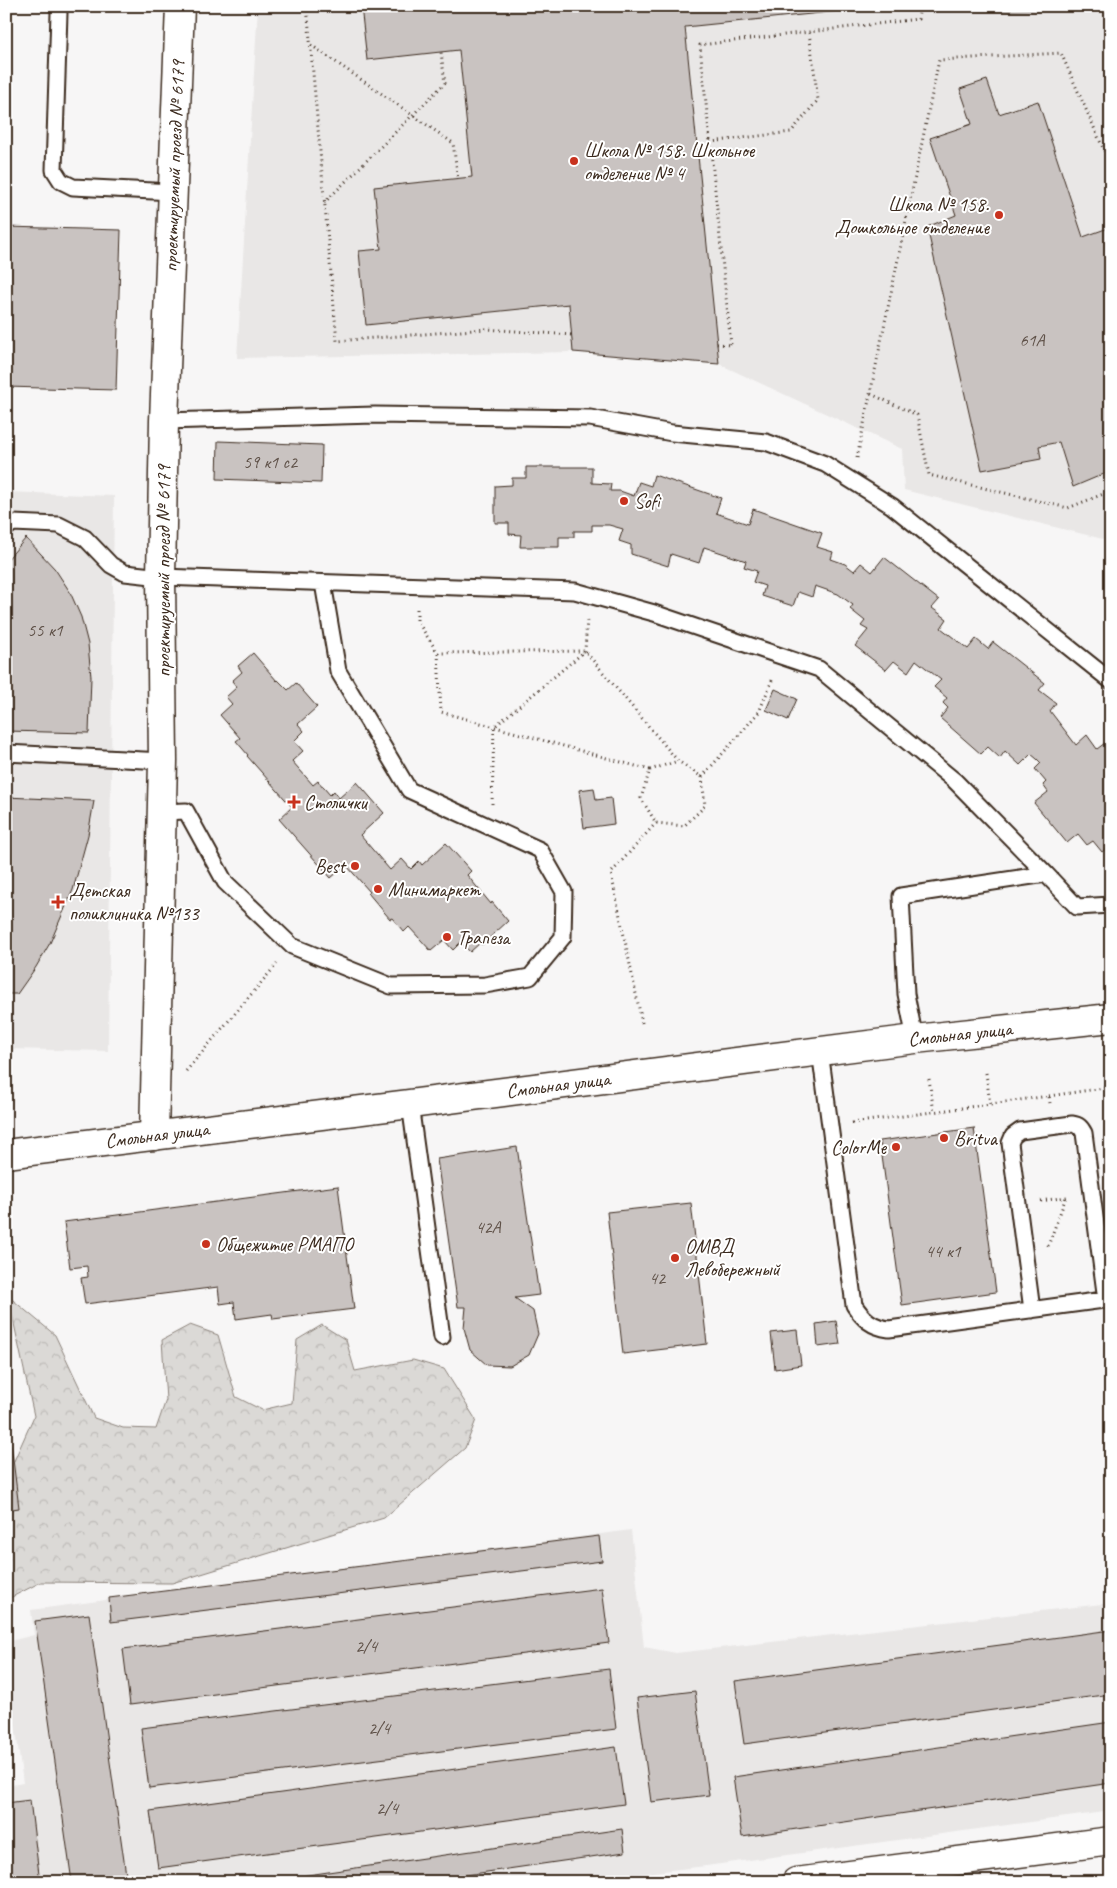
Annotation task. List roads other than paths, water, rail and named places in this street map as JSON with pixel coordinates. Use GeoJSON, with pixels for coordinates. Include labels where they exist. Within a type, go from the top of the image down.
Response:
{"type":"FeatureCollection","features":[{"type":"Feature","properties":{"kind":"street","name":"проектируемый проезд № 6179"},"geometry":{"type":"LineString","coordinates":[[154,1136],[163,761],[161,577],[164,421],[180,6]]}},
{"type":"Feature","properties":{"kind":"street","name":"Смольная улица"},"geometry":{"type":"LineString","coordinates":[[6,1154],[915,1039],[1111,1018]]}},
{"type":"Feature","properties":{"kind":"street"},"geometry":{"type":"LineString","coordinates":[[796,1882],[1111,1841]]}},
{"type":"Feature","properties":{"kind":"lane"},"geometry":{"type":"LineString","coordinates":[[58,6],[54,170],[61,181],[73,187],[173,192]]}},
{"type":"Feature","properties":{"kind":"lane"},"geometry":{"type":"LineString","coordinates":[[164,421],[375,416],[590,418],[672,433],[766,442],[825,464],[892,506],[1111,681]]}},
{"type":"Feature","properties":{"kind":"lane"},"geometry":{"type":"LineString","coordinates":[[6,528],[13,523],[59,525],[85,538],[111,564],[125,573],[161,577],[575,591],[654,613],[819,669],[955,781],[1077,907],[1111,905]]}},
{"type":"Feature","properties":{"kind":"lane"},"geometry":{"type":"LineString","coordinates":[[162,812],[186,811],[225,882],[292,946],[391,986],[485,985],[530,977],[563,937],[564,892],[540,850],[409,790],[338,671],[323,583]]}},
{"type":"Feature","properties":{"kind":"lane"},"geometry":{"type":"LineString","coordinates":[[6,753],[163,761]]}},
{"type":"Feature","properties":{"kind":"lane"},"geometry":{"type":"LineString","coordinates":[[915,1039],[906,994],[901,896],[1046,874]]}},
{"type":"Feature","properties":{"kind":"lane"},"geometry":{"type":"LineString","coordinates":[[820,1051],[854,1305],[861,1316],[879,1328],[889,1330],[1108,1300],[1082,1129],[1072,1124],[1020,1130],[1011,1139],[1032,1310]]}},
{"type":"Feature","properties":{"kind":"lane"},"geometry":{"type":"LineString","coordinates":[[410,1104],[442,1336]]}},
{"type":"Feature","properties":{"kind":"place","name":"Школа № 158. Школьное отделение № 4"},"geometry":{"type":"Point","coordinates":[574,161]}},
{"type":"Feature","properties":{"kind":"place","name":"Школа № 158. Дошкольное отделение"},"geometry":{"type":"Point","coordinates":[999,215]}},
{"type":"Feature","properties":{"kind":"place","name":"Sofi"},"geometry":{"type":"Point","coordinates":[624,501]}},
{"type":"Feature","properties":{"kind":"place","name":"Столички"},"geometry":{"type":"Point","coordinates":[294,802]}},
{"type":"Feature","properties":{"kind":"place","name":"Best"},"geometry":{"type":"Point","coordinates":[355,866]}},
{"type":"Feature","properties":{"kind":"place","name":"Минимаркет"},"geometry":{"type":"Point","coordinates":[378,889]}},
{"type":"Feature","properties":{"kind":"place","name":"Детская поликлиника №133"},"geometry":{"type":"Point","coordinates":[58,902]}},
{"type":"Feature","properties":{"kind":"place","name":"Трапеза"},"geometry":{"type":"Point","coordinates":[447,937]}},
{"type":"Feature","properties":{"kind":"place","name":"Britva"},"geometry":{"type":"Point","coordinates":[944,1138]}},
{"type":"Feature","properties":{"kind":"place","name":"ColorMe"},"geometry":{"type":"Point","coordinates":[896,1147]}},
{"type":"Feature","properties":{"kind":"place","name":"Общежитие РМАПО"},"geometry":{"type":"Point","coordinates":[206,1244]}},
{"type":"Feature","properties":{"kind":"place","name":"ОМВД Левобережный"},"geometry":{"type":"Point","coordinates":[675,1258]}}]}
